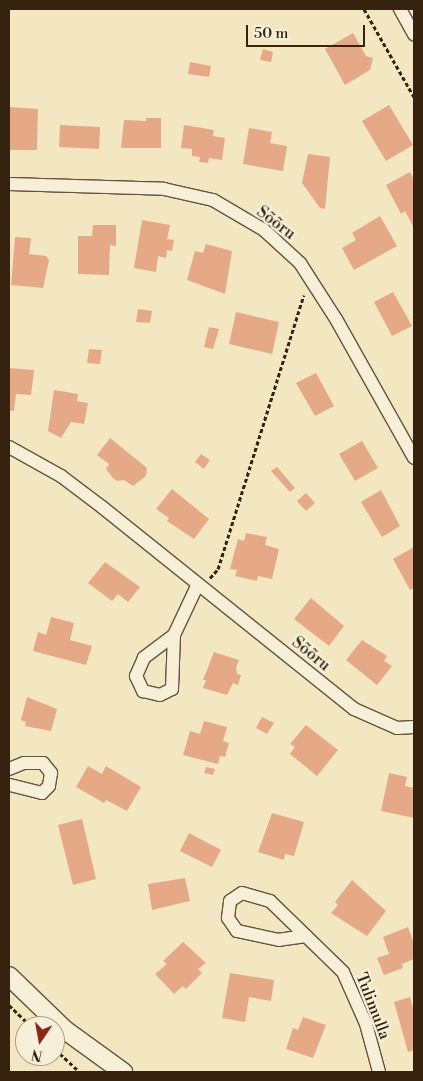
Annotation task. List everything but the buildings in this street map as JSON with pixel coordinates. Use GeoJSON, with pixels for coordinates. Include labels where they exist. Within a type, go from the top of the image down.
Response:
{"type":"FeatureCollection","features":[{"type":"Feature","properties":{"kind":"street"},"geometry":{"type":"LineString","coordinates":[[400,9],[413,28]]}},
{"type":"Feature","properties":{"kind":"street","name":"Sõõru"},"geometry":{"type":"LineString","coordinates":[[9,184],[164,189],[213,200],[264,230],[300,263],[310,278],[414,458]]}},
{"type":"Feature","properties":{"kind":"street","name":"Sõõru"},"geometry":{"type":"LineString","coordinates":[[9,447],[61,476],[354,709],[397,728],[414,727]]}},
{"type":"Feature","properties":{"kind":"street"},"geometry":{"type":"LineString","coordinates":[[174,635],[144,658],[136,676],[143,691],[160,695],[172,689],[174,635],[198,584]]}},
{"type":"Feature","properties":{"kind":"street"},"geometry":{"type":"LineString","coordinates":[[9,769],[24,763],[44,763],[51,773],[49,786],[42,793],[9,785]]}},
{"type":"Feature","properties":{"kind":"street","name":"Tulimulla"},"geometry":{"type":"LineString","coordinates":[[306,936],[279,940],[237,931],[228,918],[230,901],[242,893],[270,901],[306,936],[343,972],[366,1024],[380,1072]]}},
{"type":"Feature","properties":{"kind":"street"},"geometry":{"type":"LineString","coordinates":[[9,976],[65,1030],[124,1072]]}},
{"type":"Feature","properties":{"kind":"path"},"geometry":{"type":"LineString","coordinates":[[364,9],[414,97]]}},
{"type":"Feature","properties":{"kind":"path"},"geometry":{"type":"LineString","coordinates":[[198,584],[209,580],[218,569],[310,278]]}},
{"type":"Feature","properties":{"kind":"path"},"geometry":{"type":"LineString","coordinates":[[9,1005],[21,1016]]}},
{"type":"Feature","properties":{"kind":"path"},"geometry":{"type":"LineString","coordinates":[[65,1058],[80,1072]]}}]}
